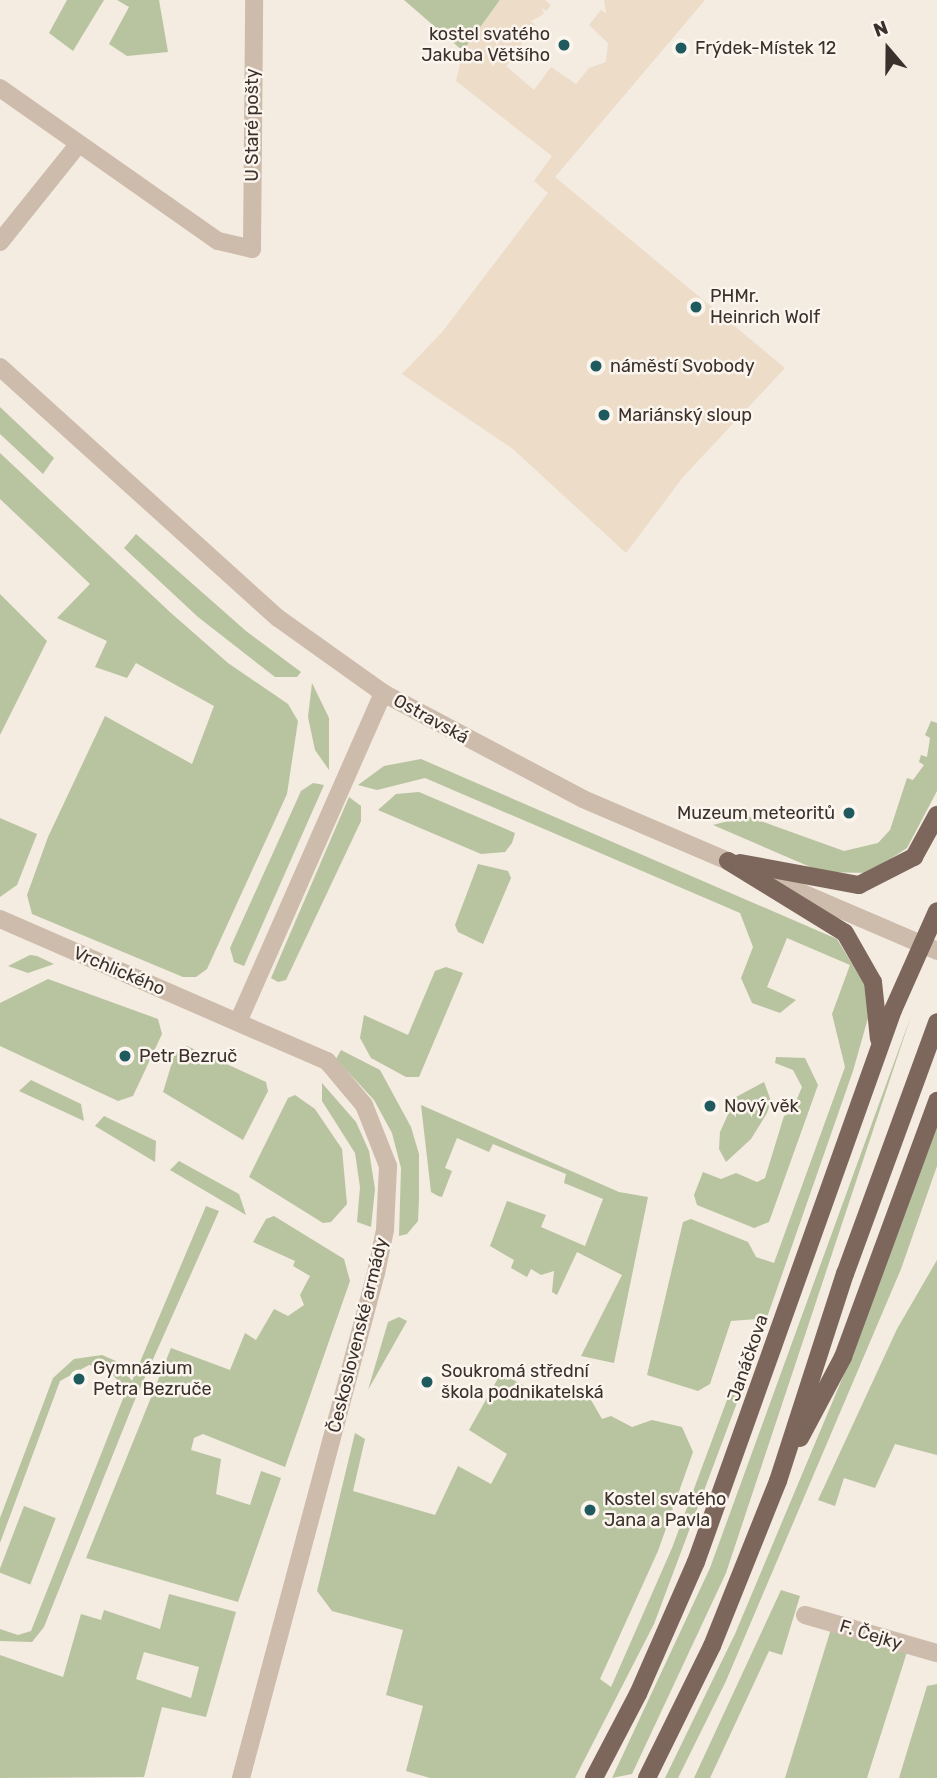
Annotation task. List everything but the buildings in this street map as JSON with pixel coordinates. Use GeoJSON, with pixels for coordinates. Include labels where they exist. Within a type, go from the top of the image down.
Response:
{"type":"FeatureCollection","features":[{"type":"Feature","properties":{"kind":"main road"},"geometry":{"type":"LineString","coordinates":[[728,861],[859,886],[914,857],[937,815]]}},
{"type":"Feature","properties":{"kind":"main road"},"geometry":{"type":"LineString","coordinates":[[728,861],[845,933],[873,982],[879,1049]]}},
{"type":"Feature","properties":{"kind":"main road","name":"Janáčkova"},"geometry":{"type":"LineString","coordinates":[[594,1778],[638,1694],[696,1562],[879,1049],[930,947],[937,911]]}},
{"type":"Feature","properties":{"kind":"main road"},"geometry":{"type":"LineString","coordinates":[[648,1778],[712,1646],[778,1481],[845,1274],[937,1022]]}},
{"type":"Feature","properties":{"kind":"main road"},"geometry":{"type":"LineString","coordinates":[[778,1481],[843,1357],[937,1101]]}},
{"type":"Feature","properties":{"kind":"street","name":"U Staré pošty"},"geometry":{"type":"LineString","coordinates":[[76,146],[218,241],[252,249],[254,0]]}},
{"type":"Feature","properties":{"kind":"street"},"geometry":{"type":"LineString","coordinates":[[0,88],[76,146],[0,242]]}},
{"type":"Feature","properties":{"kind":"street","name":"Ostravská"},"geometry":{"type":"LineString","coordinates":[[0,367],[278,618],[383,693],[547,782],[930,947]]}},
{"type":"Feature","properties":{"kind":"street"},"geometry":{"type":"LineString","coordinates":[[238,1022],[383,693]]}},
{"type":"Feature","properties":{"kind":"street","name":"Vrchlického"},"geometry":{"type":"LineString","coordinates":[[0,919],[238,1022]]}},
{"type":"Feature","properties":{"kind":"street","name":"Československé armády"},"geometry":{"type":"LineString","coordinates":[[238,1022],[327,1061],[364,1105],[388,1166],[385,1230],[376,1273],[241,1778]]}},
{"type":"Feature","properties":{"kind":"street","name":"F. Čejky"},"geometry":{"type":"LineString","coordinates":[[805,1615],[937,1653]]}},
{"type":"Feature","properties":{"kind":"green space"},"geometry":{"type":"Polygon","coordinates":[[[67,0],[104,0],[73,51],[49,33],[67,0]]]}},
{"type":"Feature","properties":{"kind":"green space"},"geometry":{"type":"Polygon","coordinates":[[[117,0],[159,0],[168,52],[127,56],[109,44],[129,7],[117,0]]]}},
{"type":"Feature","properties":{"kind":"green space"},"geometry":{"type":"Polygon","coordinates":[[[404,0],[500,0],[463,51],[404,0]]]}},
{"type":"Feature","properties":{"kind":"green space"},"geometry":{"type":"Polygon","coordinates":[[[0,407],[54,458],[43,474],[0,434],[0,407]]]}},
{"type":"Feature","properties":{"kind":"green space"},"geometry":{"type":"Polygon","coordinates":[[[0,453],[228,663],[288,704],[298,721],[287,794],[207,969],[196,977],[183,977],[32,914],[27,895],[48,837],[105,716],[192,764],[214,706],[136,663],[127,678],[95,667],[107,641],[57,618],[90,584],[0,499],[0,453]]]}},
{"type":"Feature","properties":{"kind":"green space"},"geometry":{"type":"Polygon","coordinates":[[[136,534],[246,631],[301,672],[297,677],[275,677],[198,617],[124,548],[136,534]]]}},
{"type":"Feature","properties":{"kind":"green space"},"geometry":{"type":"Polygon","coordinates":[[[0,594],[47,641],[0,735],[0,594]]]}},
{"type":"Feature","properties":{"kind":"green space"},"geometry":{"type":"Polygon","coordinates":[[[312,683],[329,718],[329,770],[315,750],[308,717],[312,683]]]}},
{"type":"Feature","properties":{"kind":"green space"},"geometry":{"type":"Polygon","coordinates":[[[931,721],[937,723],[937,791],[907,848],[869,873],[822,872],[713,825],[747,816],[844,851],[878,843],[890,830],[907,778],[913,780],[924,765],[919,762],[921,755],[927,757],[930,738],[925,735],[931,721]]]}},
{"type":"Feature","properties":{"kind":"green space"},"geometry":{"type":"Polygon","coordinates":[[[421,759],[837,939],[866,987],[868,1018],[853,1071],[741,1392],[654,1624],[575,1778],[430,1778],[406,1771],[423,1706],[386,1695],[403,1630],[332,1611],[317,1591],[355,1433],[365,1439],[353,1491],[435,1515],[458,1466],[491,1484],[507,1454],[469,1430],[501,1373],[542,1396],[553,1390],[591,1400],[602,1419],[611,1416],[632,1427],[652,1420],[682,1427],[693,1452],[658,1551],[600,1679],[611,1687],[672,1548],[757,1319],[731,1321],[710,1384],[698,1391],[647,1375],[683,1222],[691,1219],[748,1242],[756,1257],[774,1263],[845,1067],[832,1014],[850,965],[787,938],[767,987],[796,1000],[780,1013],[752,1003],[741,978],[753,947],[740,913],[425,778],[377,790],[358,785],[384,766],[421,759]]]}},
{"type":"Feature","properties":{"kind":"green space"},"geometry":{"type":"Polygon","coordinates":[[[313,783],[324,785],[244,966],[234,962],[230,948],[301,791],[313,783]]]}},
{"type":"Feature","properties":{"kind":"green space"},"geometry":{"type":"Polygon","coordinates":[[[419,792],[515,833],[512,843],[505,852],[481,854],[378,810],[396,794],[419,792]]]}},
{"type":"Feature","properties":{"kind":"green space"},"geometry":{"type":"Polygon","coordinates":[[[349,797],[361,806],[361,821],[286,980],[278,982],[271,978],[349,797]]]}},
{"type":"Feature","properties":{"kind":"green space"},"geometry":{"type":"Polygon","coordinates":[[[0,818],[37,834],[17,885],[0,897],[0,818]]]}},
{"type":"Feature","properties":{"kind":"green space"},"geometry":{"type":"Polygon","coordinates":[[[478,864],[508,871],[511,878],[483,944],[458,932],[455,925],[478,864]]]}},
{"type":"Feature","properties":{"kind":"green space"},"geometry":{"type":"Polygon","coordinates":[[[30,955],[54,964],[28,973],[8,966],[30,955]]]}},
{"type":"Feature","properties":{"kind":"green space"},"geometry":{"type":"Polygon","coordinates":[[[446,967],[463,973],[419,1077],[406,1077],[371,1058],[360,1038],[364,1015],[408,1035],[435,971],[446,967]]]}},
{"type":"Feature","properties":{"kind":"green space"},"geometry":{"type":"Polygon","coordinates":[[[48,979],[158,1019],[162,1034],[133,1096],[118,1101],[0,1046],[0,1003],[48,979]]]}},
{"type":"Feature","properties":{"kind":"green space"},"geometry":{"type":"Polygon","coordinates":[[[911,1016],[726,1573],[632,1774],[612,1778],[710,1568],[911,1016]]]}},
{"type":"Feature","properties":{"kind":"green space"},"geometry":{"type":"Polygon","coordinates":[[[187,1046],[266,1082],[268,1091],[243,1140],[163,1092],[175,1053],[187,1046]]]}},
{"type":"Feature","properties":{"kind":"green space"},"geometry":{"type":"Polygon","coordinates":[[[341,1050],[380,1070],[411,1127],[419,1154],[419,1199],[418,1221],[407,1234],[399,1236],[401,1168],[392,1133],[374,1100],[336,1059],[341,1050]]]}},
{"type":"Feature","properties":{"kind":"green space"},"geometry":{"type":"Polygon","coordinates":[[[776,1057],[805,1058],[818,1085],[769,1222],[754,1228],[697,1205],[694,1195],[703,1172],[721,1179],[736,1173],[757,1182],[765,1178],[784,1116],[791,1113],[802,1087],[793,1070],[775,1063],[776,1057]]]}},
{"type":"Feature","properties":{"kind":"green space"},"geometry":{"type":"Polygon","coordinates":[[[31,1080],[81,1104],[84,1121],[19,1091],[31,1080]]]}},
{"type":"Feature","properties":{"kind":"green space"},"geometry":{"type":"Polygon","coordinates":[[[764,1082],[771,1101],[767,1113],[751,1139],[726,1162],[719,1149],[720,1132],[736,1097],[764,1082]]]}},
{"type":"Feature","properties":{"kind":"green space"},"geometry":{"type":"Polygon","coordinates":[[[322,1083],[356,1122],[369,1151],[375,1189],[371,1227],[357,1222],[360,1187],[355,1153],[322,1101],[322,1083]]]}},
{"type":"Feature","properties":{"kind":"green space"},"geometry":{"type":"Polygon","coordinates":[[[295,1095],[315,1109],[342,1149],[347,1204],[331,1222],[323,1223],[249,1177],[288,1098],[295,1095]]]}},
{"type":"Feature","properties":{"kind":"green space"},"geometry":{"type":"Polygon","coordinates":[[[421,1105],[619,1192],[648,1197],[614,1363],[581,1356],[622,1275],[577,1252],[557,1295],[552,1292],[554,1271],[541,1275],[531,1269],[527,1277],[511,1268],[514,1260],[490,1246],[507,1201],[546,1215],[541,1227],[585,1246],[603,1199],[564,1183],[566,1174],[493,1144],[489,1152],[457,1138],[445,1168],[452,1171],[442,1197],[438,1196],[431,1192],[421,1105]]]}},
{"type":"Feature","properties":{"kind":"green space"},"geometry":{"type":"Polygon","coordinates":[[[104,1116],[156,1141],[155,1162],[95,1126],[104,1116]]]}},
{"type":"Feature","properties":{"kind":"green space"},"geometry":{"type":"Polygon","coordinates":[[[937,1120],[937,1166],[901,1269],[726,1681],[678,1778],[665,1778],[735,1634],[850,1360],[937,1120]]]}},
{"type":"Feature","properties":{"kind":"green space"},"geometry":{"type":"Polygon","coordinates":[[[179,1161],[239,1194],[246,1215],[170,1170],[179,1161]]]}},
{"type":"Feature","properties":{"kind":"green space"},"geometry":{"type":"Polygon","coordinates":[[[206,1206],[219,1211],[134,1402],[44,1627],[32,1642],[0,1641],[0,1629],[18,1635],[31,1631],[126,1391],[109,1370],[89,1365],[60,1381],[0,1543],[0,1518],[53,1378],[74,1359],[102,1355],[116,1361],[132,1381],[206,1206]]]}},
{"type":"Feature","properties":{"kind":"green space"},"geometry":{"type":"Polygon","coordinates":[[[274,1216],[344,1259],[350,1281],[285,1467],[203,1434],[194,1438],[191,1450],[221,1459],[216,1494],[250,1505],[261,1471],[281,1478],[238,1602],[86,1558],[171,1348],[230,1370],[245,1333],[256,1340],[274,1309],[288,1316],[304,1305],[300,1295],[310,1276],[293,1266],[295,1261],[253,1242],[266,1219],[274,1216]]]}},
{"type":"Feature","properties":{"kind":"green space"},"geometry":{"type":"Polygon","coordinates":[[[937,1260],[937,1455],[895,1444],[875,1488],[844,1478],[835,1506],[818,1500],[897,1329],[937,1260]]]}},
{"type":"Feature","properties":{"kind":"green space"},"geometry":{"type":"Polygon","coordinates":[[[399,1317],[407,1321],[368,1390],[388,1322],[399,1317]]]}},
{"type":"Feature","properties":{"kind":"green space"},"geometry":{"type":"Polygon","coordinates":[[[24,1506],[56,1518],[30,1584],[0,1573],[24,1506]]]}},
{"type":"Feature","properties":{"kind":"green space"},"geometry":{"type":"Polygon","coordinates":[[[781,1590],[800,1596],[782,1655],[769,1651],[710,1778],[694,1778],[781,1590]]]}},
{"type":"Feature","properties":{"kind":"green space"},"geometry":{"type":"Polygon","coordinates":[[[169,1594],[236,1612],[206,1717],[162,1707],[144,1777],[0,1778],[0,1655],[63,1677],[81,1614],[101,1620],[104,1610],[160,1629],[169,1594]],[[144,1652],[136,1679],[191,1698],[199,1667],[144,1652]]]}},
{"type":"Feature","properties":{"kind":"green space"},"geometry":{"type":"Polygon","coordinates":[[[831,1629],[907,1652],[867,1778],[785,1778],[831,1629]]]}},
{"type":"Feature","properties":{"kind":"green space"},"geometry":{"type":"Polygon","coordinates":[[[937,1684],[937,1778],[899,1778],[927,1686],[937,1684]]]}},
{"type":"Feature","properties":{"kind":"shaded area","name":"náměstí Svobody"},"geometry":{"type":"Polygon","coordinates":[[[500,0],[545,0],[551,5],[546,11],[542,8],[544,14],[531,21],[535,25],[528,34],[521,33],[522,49],[506,66],[534,90],[551,67],[576,84],[589,68],[606,62],[608,43],[589,25],[601,10],[606,13],[604,0],[705,0],[555,177],[785,368],[683,477],[626,553],[513,449],[402,374],[443,331],[548,193],[534,181],[552,156],[456,81],[463,51],[500,0]]]}},
{"type":"Feature","properties":{"kind":"place","name":"kostel svatého Jakuba Většího"},"geometry":{"type":"Point","coordinates":[564,45]}},
{"type":"Feature","properties":{"kind":"place","name":"Frýdek-Místek 12"},"geometry":{"type":"Point","coordinates":[681,48]}},
{"type":"Feature","properties":{"kind":"place","name":"PHMr. Heinrich Wolf"},"geometry":{"type":"Point","coordinates":[696,307]}},
{"type":"Feature","properties":{"kind":"place","name":"náměstí Svobody"},"geometry":{"type":"Point","coordinates":[596,366]}},
{"type":"Feature","properties":{"kind":"place","name":"Mariánský sloup"},"geometry":{"type":"Point","coordinates":[604,415]}},
{"type":"Feature","properties":{"kind":"place","name":"Muzeum meteoritů"},"geometry":{"type":"Point","coordinates":[849,813]}},
{"type":"Feature","properties":{"kind":"place","name":"Petr Bezruč"},"geometry":{"type":"Point","coordinates":[125,1056]}},
{"type":"Feature","properties":{"kind":"place","name":"Nový věk"},"geometry":{"type":"Point","coordinates":[710,1106]}},
{"type":"Feature","properties":{"kind":"place","name":"Gymnázium Petra Bezruče"},"geometry":{"type":"Point","coordinates":[79,1379]}},
{"type":"Feature","properties":{"kind":"place","name":"Soukromá střední škola podnikatelská"},"geometry":{"type":"Point","coordinates":[427,1382]}},
{"type":"Feature","properties":{"kind":"place","name":"Kostel svatého Jana a Pavla"},"geometry":{"type":"Point","coordinates":[590,1510]}}]}
